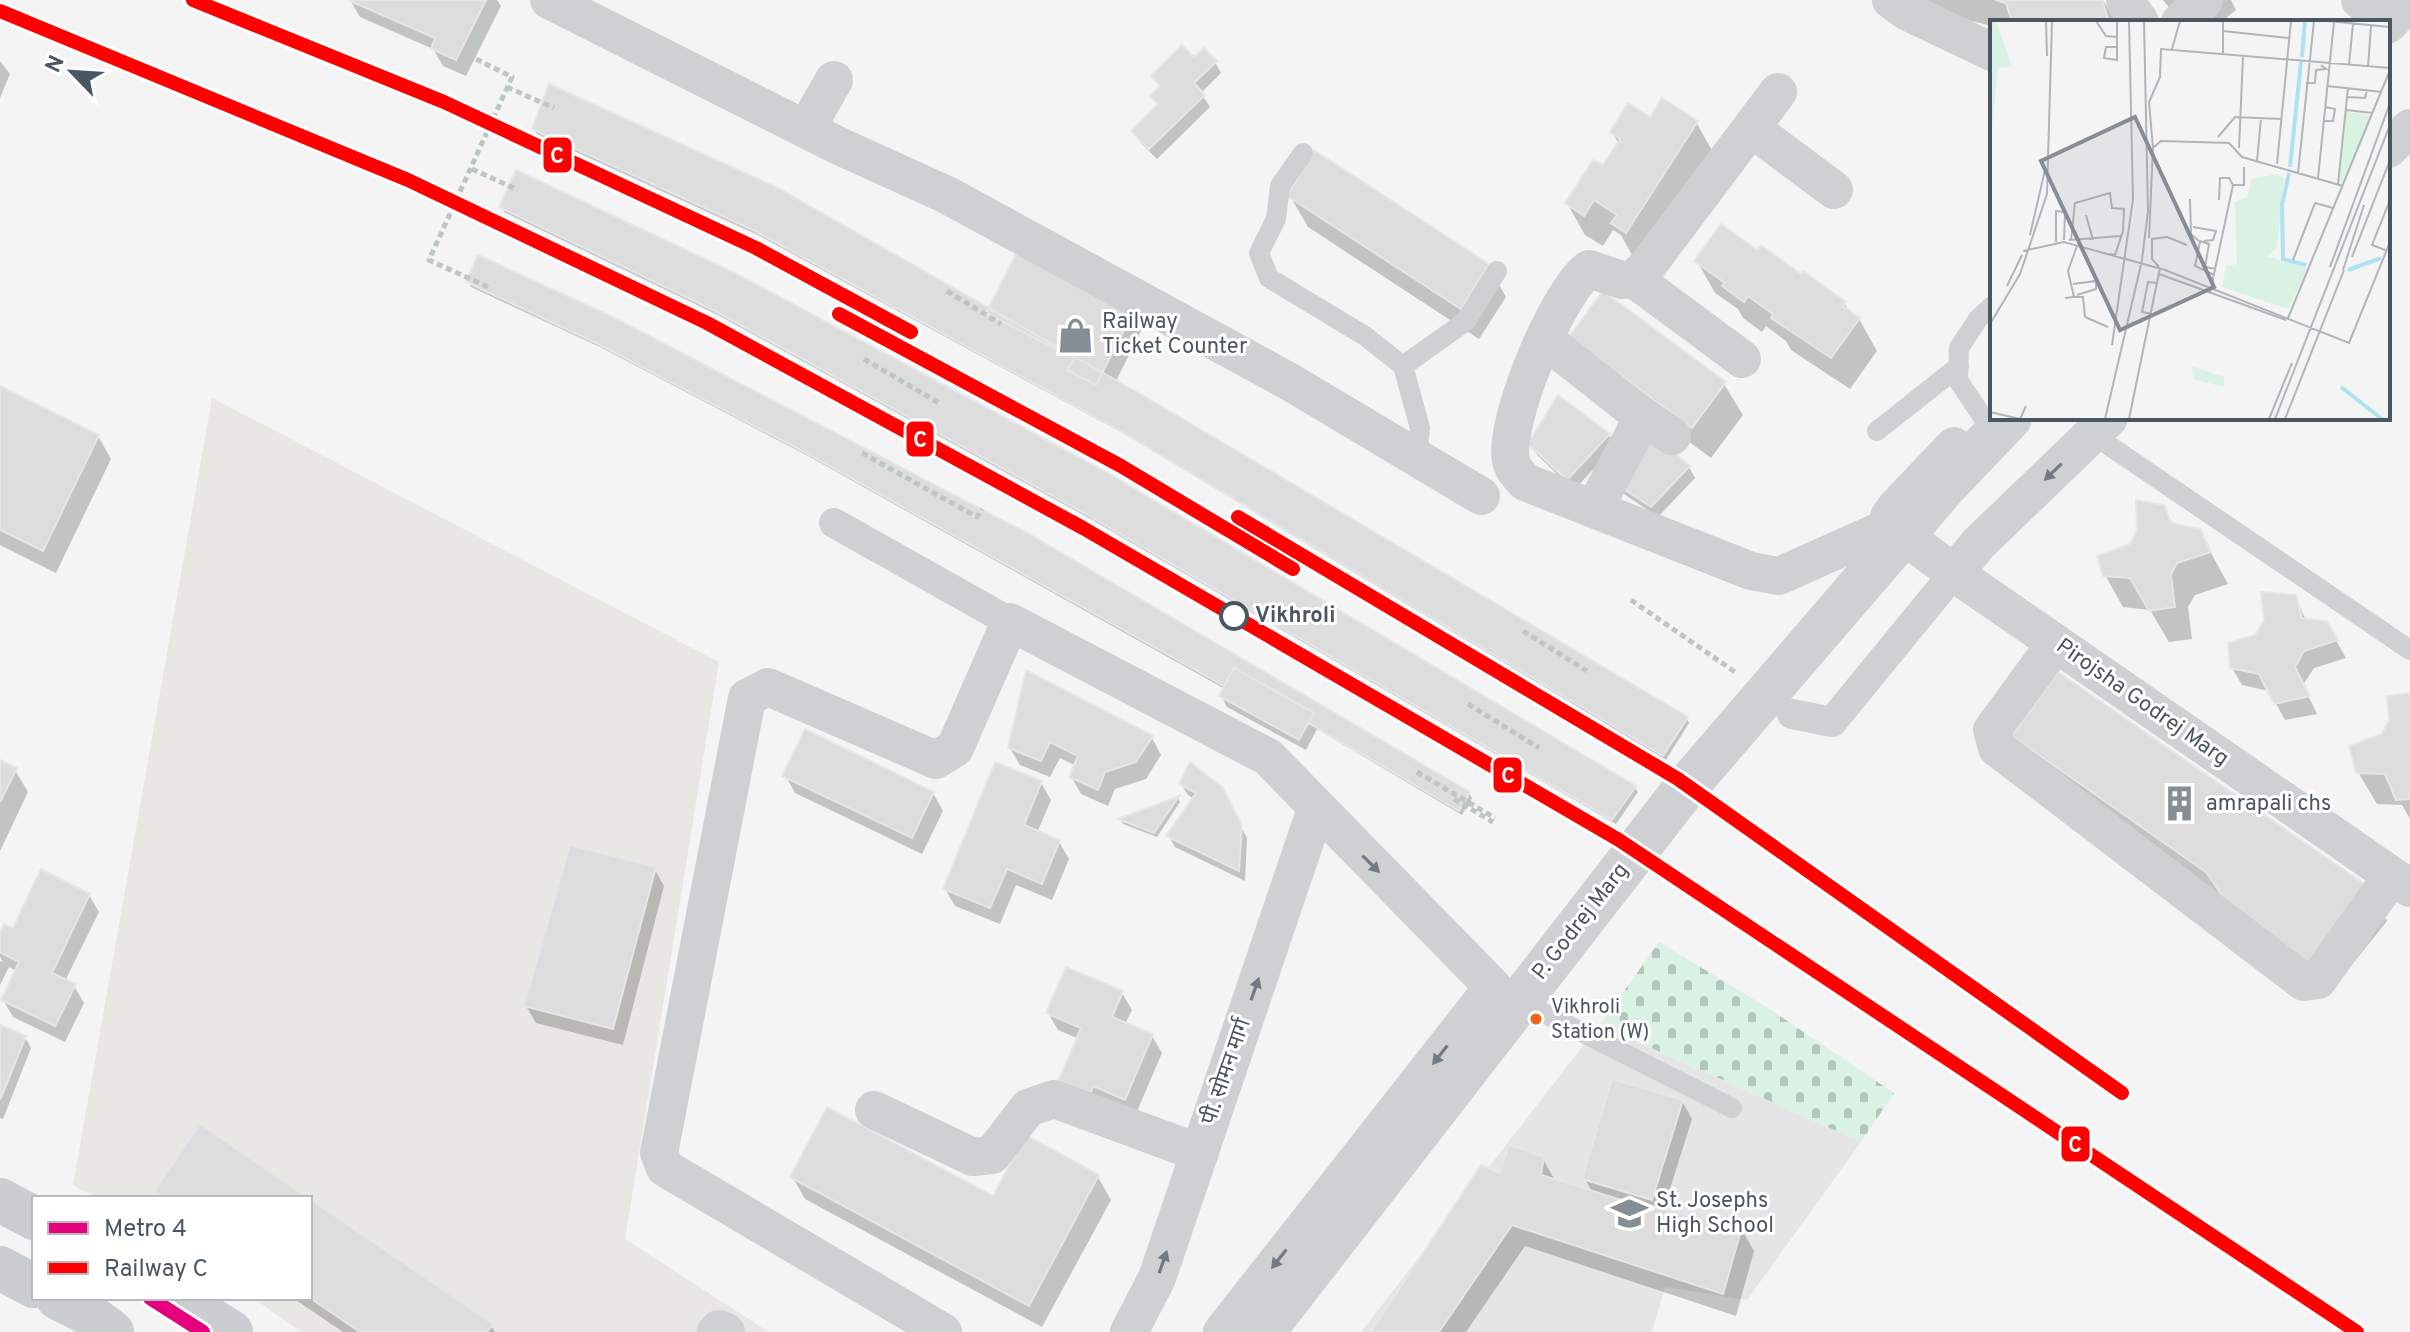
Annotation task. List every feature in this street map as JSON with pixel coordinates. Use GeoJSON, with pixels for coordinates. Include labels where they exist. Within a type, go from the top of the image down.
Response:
{"type":"FeatureCollection","features":[{"type":"Feature","properties":{"kind":"main road"},"geometry":{"type":"LineString","coordinates":[[0,1200],[32,1217]]}},
{"type":"Feature","properties":{"kind":"main road"},"geometry":{"type":"LineString","coordinates":[[0,1268],[32,1285]]}},
{"type":"Feature","properties":{"kind":"main road"},"geometry":{"type":"LineString","coordinates":[[62,1300],[84,1311],[112,1332]]}},
{"type":"Feature","properties":{"kind":"main road"},"geometry":{"type":"LineString","coordinates":[[179,1300],[231,1332]]}},
{"type":"Feature","properties":{"kind":"street"},"geometry":{"type":"LineString","coordinates":[[549,0],[806,129],[947,195],[1277,375],[1481,496]]}},
{"type":"Feature","properties":{"kind":"street"},"geometry":{"type":"LineString","coordinates":[[1891,0],[1906,11],[1990,51]]}},
{"type":"Feature","properties":{"kind":"street"},"geometry":{"type":"LineString","coordinates":[[2125,0],[2139,20]]}},
{"type":"Feature","properties":{"kind":"street"},"geometry":{"type":"LineString","coordinates":[[2182,20],[2204,0]]}},
{"type":"Feature","properties":{"kind":"street"},"geometry":{"type":"LineString","coordinates":[[2390,23],[2410,42]]}},
{"type":"Feature","properties":{"kind":"street"},"geometry":{"type":"LineString","coordinates":[[806,129],[834,80]]}},
{"type":"Feature","properties":{"kind":"street"},"geometry":{"type":"LineString","coordinates":[[1778,92],[1648,265],[1634,279],[1622,280],[1589,269],[1577,278],[1551,321],[1516,413],[1511,460],[1525,482],[1751,571],[1779,576],[1891,526],[1889,517],[1896,507],[1990,418]]}},
{"type":"Feature","properties":{"kind":"street"},"geometry":{"type":"LineString","coordinates":[[1751,128],[1834,190]]}},
{"type":"Feature","properties":{"kind":"street"},"geometry":{"type":"LineString","coordinates":[[2390,147],[2410,128]]}},
{"type":"Feature","properties":{"kind":"street"},"geometry":{"type":"LineString","coordinates":[[1634,279],[1742,359]]}},
{"type":"Feature","properties":{"kind":"street"},"geometry":{"type":"LineString","coordinates":[[1544,339],[1658,426],[1594,509]]}},
{"type":"Feature","properties":{"kind":"street","name":"P. Godrej Marg"},"geometry":{"type":"LineString","coordinates":[[1263,1332],[1682,792],[1946,485],[1990,420]]}},
{"type":"Feature","properties":{"kind":"street"},"geometry":{"type":"LineString","coordinates":[[1792,714],[1832,722],[1979,543],[2101,426]]}},
{"type":"Feature","properties":{"kind":"street"},"geometry":{"type":"LineString","coordinates":[[834,523],[1010,622],[1268,757],[1493,987],[1222,1332]]}},
{"type":"Feature","properties":{"kind":"street","name":"Pirojsha Godrej Marg"},"geometry":{"type":"LineString","coordinates":[[1891,526],[1954,573],[2401,882]]}},
{"type":"Feature","properties":{"kind":"street"},"geometry":{"type":"LineString","coordinates":[[943,1332],[665,1168],[659,1153],[747,698],[768,687],[936,760],[955,748],[1010,622]]}},
{"type":"Feature","properties":{"kind":"street"},"geometry":{"type":"LineString","coordinates":[[2056,643],[1992,730],[1997,748],[2304,982],[2318,980],[2401,882]]}},
{"type":"Feature","properties":{"kind":"street","name":"पी. सोमन मार्ग"},"geometry":{"type":"LineString","coordinates":[[1129,1332],[1157,1278],[1316,809]]}},
{"type":"Feature","properties":{"kind":"street"},"geometry":{"type":"LineString","coordinates":[[874,1110],[973,1157],[992,1155],[1028,1108],[1054,1099],[1200,1153]]}},
{"type":"Feature","properties":{"kind":"street"},"geometry":{"type":"LineString","coordinates":[[716,1332],[719,1329],[726,1332]]}},
{"type":"Feature","properties":{"kind":"lane"},"geometry":{"type":"LineString","coordinates":[[1303,153],[1280,186],[1276,219],[1259,253],[1269,278],[1365,336],[1403,366],[1420,428],[1417,457]]}},
{"type":"Feature","properties":{"kind":"lane"},"geometry":{"type":"LineString","coordinates":[[1403,366],[1466,321],[1497,271]]}},
{"type":"Feature","properties":{"kind":"lane"},"geometry":{"type":"LineString","coordinates":[[1990,308],[1978,319],[1959,348],[1958,380],[1990,409]]}},
{"type":"Feature","properties":{"kind":"lane"},"geometry":{"type":"LineString","coordinates":[[1877,431],[1959,366]]}},
{"type":"Feature","properties":{"kind":"lane"},"geometry":{"type":"LineString","coordinates":[[2101,426],[2410,650]]}},
{"type":"Feature","properties":{"kind":"lane"},"geometry":{"type":"LineString","coordinates":[[1493,987],[1732,1108]]}},
{"type":"Feature","properties":{"kind":"path"},"geometry":{"type":"LineString","coordinates":[[488,287],[429,260],[512,77],[472,57],[495,0]]}},
{"type":"Feature","properties":{"kind":"path"},"geometry":{"type":"LineString","coordinates":[[507,87],[554,108]]}},
{"type":"Feature","properties":{"kind":"path"},"geometry":{"type":"LineString","coordinates":[[471,169],[518,190]]}},
{"type":"Feature","properties":{"kind":"path"},"geometry":{"type":"LineString","coordinates":[[947,291],[1001,324]]}},
{"type":"Feature","properties":{"kind":"path"},"geometry":{"type":"LineString","coordinates":[[864,359],[939,403]]}},
{"type":"Feature","properties":{"kind":"path"},"geometry":{"type":"LineString","coordinates":[[862,453],[977,517],[982,509]]}},
{"type":"Feature","properties":{"kind":"path"},"geometry":{"type":"LineString","coordinates":[[1631,600],[1719,660]]}},
{"type":"Feature","properties":{"kind":"path"},"geometry":{"type":"LineString","coordinates":[[1523,631],[1587,671]]}},
{"type":"Feature","properties":{"kind":"path"},"geometry":{"type":"LineString","coordinates":[[1468,704],[1539,748]]}},
{"type":"Feature","properties":{"kind":"path"},"geometry":{"type":"LineString","coordinates":[[1417,772],[1494,820],[1454,799]]}},
{"type":"Feature","properties":{"kind":"shaded area"},"geometry":{"type":"Polygon","coordinates":[[[212,398],[719,662],[625,1239],[769,1332],[301,1332],[256,1300],[312,1300],[312,1196],[93,1196],[73,1185],[212,398]]]}},
{"type":"Feature","properties":{"kind":"shaded area","name":"St. Josephs High School"},"geometry":{"type":"Polygon","coordinates":[[[1599,1025],[1861,1142],[1747,1300],[1665,1287],[1652,1332],[1361,1332],[1599,1025]]]}},
{"type":"Feature","properties":{"kind":"green space"},"geometry":{"type":"Polygon","coordinates":[[[1659,942],[1768,1008],[1894,1093],[1861,1142],[1600,1025],[1659,942]]]}},
{"type":"Feature","properties":{"kind":"building"},"geometry":{"type":"Polygon","coordinates":[[[348,0],[486,0],[456,60],[431,49],[435,38],[348,0]]]}},
{"type":"Feature","properties":{"kind":"building"},"geometry":{"type":"Polygon","coordinates":[[[1995,0],[2102,0],[2108,20],[2011,20],[2006,3],[1995,0]]]}},
{"type":"Feature","properties":{"kind":"building"},"geometry":{"type":"Polygon","coordinates":[[[1182,45],[1194,57],[1204,48],[1217,61],[1194,83],[1205,95],[1149,149],[1131,131],[1158,104],[1150,96],[1160,86],[1151,76],[1182,45]]]}},
{"type":"Feature","properties":{"kind":"building"},"geometry":{"type":"Polygon","coordinates":[[[549,84],[778,188],[1149,399],[1688,717],[1663,756],[1123,432],[753,230],[532,129],[549,84]]]}},
{"type":"Feature","properties":{"kind":"building"},"geometry":{"type":"Polygon","coordinates":[[[1662,98],[1698,121],[1626,233],[1611,223],[1617,215],[1594,200],[1584,216],[1565,203],[1593,160],[1603,165],[1620,139],[1610,132],[1628,103],[1650,117],[1662,98]]]}},
{"type":"Feature","properties":{"kind":"building"},"geometry":{"type":"Polygon","coordinates":[[[1314,150],[1489,264],[1461,309],[1287,196],[1314,150]]]}},
{"type":"Feature","properties":{"kind":"building"},"geometry":{"type":"Polygon","coordinates":[[[516,170],[735,273],[1108,473],[1636,786],[1612,820],[1084,513],[713,310],[499,207],[516,170]]]}},
{"type":"Feature","properties":{"kind":"building"},"geometry":{"type":"Polygon","coordinates":[[[1721,224],[1757,250],[1761,245],[1801,274],[1803,271],[1846,302],[1843,306],[1860,318],[1831,358],[1771,318],[1773,314],[1748,296],[1744,302],[1722,286],[1725,283],[1694,261],[1721,224]]]}},
{"type":"Feature","properties":{"kind":"building","name":"Railway Ticket Counter"},"geometry":{"type":"Polygon","coordinates":[[[1020,246],[1137,305],[1096,385],[1067,370],[1074,358],[986,313],[1020,246]]]}},
{"type":"Feature","properties":{"kind":"building"},"geometry":{"type":"Polygon","coordinates":[[[478,255],[613,317],[1029,534],[1470,792],[1459,811],[1309,723],[1314,713],[1234,668],[1224,686],[804,452],[598,344],[466,282],[478,255]]]}},
{"type":"Feature","properties":{"kind":"building"},"geometry":{"type":"Polygon","coordinates":[[[1603,291],[1726,382],[1692,428],[1569,337],[1603,291]]]}},
{"type":"Feature","properties":{"kind":"building"},"geometry":{"type":"Polygon","coordinates":[[[0,386],[99,435],[43,551],[0,530],[0,386]]]}},
{"type":"Feature","properties":{"kind":"building"},"geometry":{"type":"Polygon","coordinates":[[[1558,395],[1610,434],[1567,480],[1528,444],[1558,395]]]}},
{"type":"Feature","properties":{"kind":"building"},"geometry":{"type":"Polygon","coordinates":[[[1655,435],[1690,466],[1651,507],[1612,481],[1655,435]]]}},
{"type":"Feature","properties":{"kind":"building"},"geometry":{"type":"Polygon","coordinates":[[[2136,500],[2164,505],[2171,523],[2200,529],[2211,552],[2177,563],[2171,574],[2175,607],[2149,611],[2130,578],[2103,576],[2097,556],[2130,544],[2137,531],[2136,500]]]}},
{"type":"Feature","properties":{"kind":"building"},"geometry":{"type":"Polygon","coordinates":[[[2261,592],[2296,595],[2302,618],[2327,621],[2338,640],[2304,651],[2295,667],[2310,696],[2274,704],[2259,674],[2230,668],[2228,643],[2255,635],[2264,621],[2261,592]]]}},
{"type":"Feature","properties":{"kind":"building"},"geometry":{"type":"Polygon","coordinates":[[[1234,668],[1314,713],[1299,740],[1219,696],[1234,668]]]}},
{"type":"Feature","properties":{"kind":"building"},"geometry":{"type":"Polygon","coordinates":[[[1026,670],[1153,736],[1136,762],[1105,772],[1098,790],[1069,777],[1078,756],[1050,742],[1041,761],[1008,748],[1026,670]]]}},
{"type":"Feature","properties":{"kind":"building","name":"amrapali chs"},"geometry":{"type":"Polygon","coordinates":[[[2058,672],[2370,888],[2307,967],[2236,917],[2207,873],[2012,736],[2058,672]]]}},
{"type":"Feature","properties":{"kind":"building"},"geometry":{"type":"Polygon","coordinates":[[[2410,693],[2410,799],[2396,800],[2385,774],[2356,773],[2349,746],[2382,734],[2389,720],[2387,696],[2410,693]]]}},
{"type":"Feature","properties":{"kind":"building"},"geometry":{"type":"Polygon","coordinates":[[[805,729],[934,792],[912,838],[782,776],[805,729]]]}},
{"type":"Feature","properties":{"kind":"building"},"geometry":{"type":"Polygon","coordinates":[[[0,760],[17,768],[0,802],[0,760]]]}},
{"type":"Feature","properties":{"kind":"building"},"geometry":{"type":"Polygon","coordinates":[[[995,762],[1042,781],[1024,825],[1060,840],[1042,884],[1007,869],[990,908],[943,889],[995,762]]]}},
{"type":"Feature","properties":{"kind":"building"},"geometry":{"type":"Polygon","coordinates":[[[1190,762],[1223,788],[1242,825],[1239,871],[1166,836],[1196,793],[1179,784],[1190,762]]]}},
{"type":"Feature","properties":{"kind":"building"},"geometry":{"type":"Polygon","coordinates":[[[1179,796],[1154,833],[1118,819],[1179,796]]]}},
{"type":"Feature","properties":{"kind":"building"},"geometry":{"type":"Polygon","coordinates":[[[570,845],[656,867],[613,1029],[524,1006],[570,845]]]}},
{"type":"Feature","properties":{"kind":"building"},"geometry":{"type":"Polygon","coordinates":[[[41,869],[90,894],[52,973],[76,984],[55,1026],[1,1000],[19,962],[0,952],[0,933],[4,924],[13,928],[41,869]]]}},
{"type":"Feature","properties":{"kind":"building"},"geometry":{"type":"Polygon","coordinates":[[[1066,967],[1123,991],[1112,1017],[1153,1034],[1125,1100],[1093,1086],[1089,1097],[1057,1084],[1081,1028],[1046,1013],[1066,967]]]}},
{"type":"Feature","properties":{"kind":"building"},"geometry":{"type":"Polygon","coordinates":[[[0,1025],[26,1036],[0,1100],[0,1025]]]}},
{"type":"Feature","properties":{"kind":"building"},"geometry":{"type":"Polygon","coordinates":[[[1612,1079],[1683,1100],[1652,1200],[1582,1179],[1612,1079]]]}},
{"type":"Feature","properties":{"kind":"building"},"geometry":{"type":"Polygon","coordinates":[[[827,1107],[993,1196],[1026,1135],[1099,1175],[1029,1306],[790,1177],[827,1107]]]}},
{"type":"Feature","properties":{"kind":"building"},"geometry":{"type":"Polygon","coordinates":[[[200,1124],[305,1196],[161,1196],[154,1191],[200,1124]]]}},
{"type":"Feature","properties":{"kind":"building"},"geometry":{"type":"Polygon","coordinates":[[[1509,1145],[1544,1157],[1541,1175],[1618,1199],[1742,1227],[1723,1294],[1512,1225],[1439,1332],[1371,1332],[1481,1165],[1500,1173],[1509,1145]]]}},
{"type":"Feature","properties":{"kind":"building"},"geometry":{"type":"Polygon","coordinates":[[[312,1200],[493,1324],[487,1332],[360,1332],[312,1299],[312,1200]]]}},
{"type":"Feature","properties":{"kind":"metro line","name":"4"},"geometry":{"type":"LineString","coordinates":[[153,1300],[203,1332]]}},
{"type":"Feature","properties":{"kind":"rail line","name":"C"},"geometry":{"type":"LineString","coordinates":[[193,0],[444,102],[756,248],[911,332]]}},
{"type":"Feature","properties":{"kind":"rail line","name":"C"},"geometry":{"type":"LineString","coordinates":[[0,11],[408,180],[707,323],[1083,528],[1619,840],[2357,1332]]}},
{"type":"Feature","properties":{"kind":"rail line","name":"C"},"geometry":{"type":"LineString","coordinates":[[839,314],[1121,466],[1293,569]]}},
{"type":"Feature","properties":{"kind":"rail line","name":"C"},"geometry":{"type":"LineString","coordinates":[[1238,517],[1678,779],[2122,1093]]}},
{"type":"Feature","properties":{"kind":"place","name":"Railway Ticket Counter"},"geometry":{"type":"Point","coordinates":[1076,335]}},
{"type":"Feature","properties":{"kind":"place","name":"Vikhroli"},"geometry":{"type":"Point","coordinates":[1234,616]}},
{"type":"Feature","properties":{"kind":"place","name":"amrapali chs"},"geometry":{"type":"Point","coordinates":[2180,804]}},
{"type":"Feature","properties":{"kind":"place","name":"Vikhroli Station (W)"},"geometry":{"type":"Point","coordinates":[1536,1019]}},
{"type":"Feature","properties":{"kind":"place","name":"St. Josephs High School"},"geometry":{"type":"Point","coordinates":[1630,1214]}}]}
